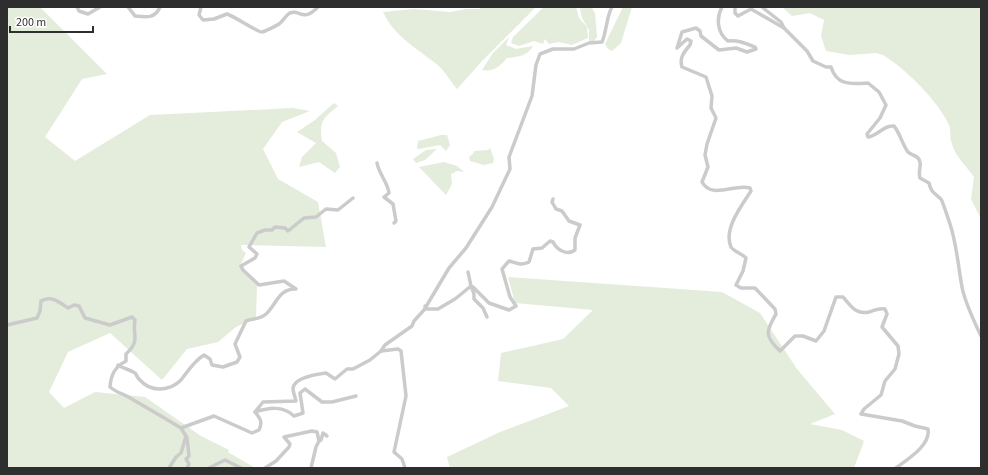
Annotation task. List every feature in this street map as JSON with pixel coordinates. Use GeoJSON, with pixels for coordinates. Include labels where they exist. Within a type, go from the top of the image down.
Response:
{"type":"FeatureCollection","features":[{"type":"Feature","properties":{"kind":"street"},"geometry":{"type":"LineString","coordinates":[[77,7],[79,11],[88,14],[100,7]]}},
{"type":"Feature","properties":{"kind":"street"},"geometry":{"type":"LineString","coordinates":[[128,7],[135,16],[149,17],[157,13],[160,7]]}},
{"type":"Feature","properties":{"kind":"street"},"geometry":{"type":"LineString","coordinates":[[201,7],[199,15],[203,20],[214,19],[226,14],[251,25],[257,31],[262,32],[278,24],[289,13],[294,12],[302,16],[307,15],[311,14],[318,7]]}},
{"type":"Feature","properties":{"kind":"street"},"geometry":{"type":"LineString","coordinates":[[255,412],[263,402],[296,401],[293,390],[294,386],[301,380],[326,373],[335,379],[338,378],[347,369],[357,367],[381,351],[385,345],[412,326],[414,321],[424,310],[449,268],[466,248],[506,181],[510,169],[510,157],[532,96],[536,65],[540,54],[553,49],[574,49],[585,44],[602,42],[606,34],[608,15],[612,7]]}},
{"type":"Feature","properties":{"kind":"street"},"geometry":{"type":"LineString","coordinates":[[722,7],[718,21],[724,39],[728,41],[738,40],[745,45],[755,47],[756,50],[748,52],[736,48],[719,50],[701,36],[700,31],[696,28],[682,32],[677,48],[687,39],[691,40],[690,45],[684,51],[680,62],[682,67],[706,77],[712,96],[711,108],[716,118],[707,144],[705,155],[708,167],[702,182],[705,188],[711,191],[746,187],[750,188],[751,191],[731,222],[730,245],[733,249],[741,252],[746,258],[736,285],[741,288],[756,288],[775,309],[776,314],[769,324],[768,330],[772,344],[780,351],[795,336],[803,336],[816,341],[824,331],[836,297],[843,297],[857,312],[864,313],[880,308],[885,309],[886,314],[882,327],[898,346],[899,354],[895,369],[885,381],[881,395],[864,409],[861,414],[902,421],[928,429],[929,434],[926,442],[896,468]]}},
{"type":"Feature","properties":{"kind":"street"},"geometry":{"type":"LineString","coordinates":[[735,7],[735,13],[738,16],[751,9],[784,28],[807,51],[813,61],[817,64],[831,67],[835,77],[840,82],[844,84],[868,83],[883,98],[886,105],[883,112],[867,134],[868,137],[873,136],[888,126],[894,126],[903,139],[909,153],[918,157],[920,161],[920,178],[929,183],[931,191],[941,199],[944,205],[944,211],[950,223],[957,253],[962,289],[981,336]]}},
{"type":"Feature","properties":{"kind":"street"},"geometry":{"type":"LineString","coordinates":[[762,7],[781,22],[784,28]]}},
{"type":"Feature","properties":{"kind":"street"},"geometry":{"type":"LineString","coordinates":[[377,164],[378,171],[389,189],[389,193],[384,197],[393,204],[396,221],[394,223]]}},
{"type":"Feature","properties":{"kind":"street"},"geometry":{"type":"LineString","coordinates":[[118,365],[136,374],[139,380],[148,386],[164,389],[172,387],[180,381],[199,358],[204,355],[210,359],[212,365],[223,367],[237,362],[240,357],[235,344],[246,321],[258,320],[267,313],[280,295],[291,289],[296,289],[284,281],[259,285],[243,270],[241,266],[257,254],[249,247],[254,237],[264,230],[272,230],[275,227],[285,228],[288,231],[304,218],[316,217],[326,209],[338,210],[353,198]]}},
{"type":"Feature","properties":{"kind":"street"},"geometry":{"type":"LineString","coordinates":[[472,287],[489,303],[509,310],[516,306],[510,297],[502,269],[505,263],[509,261],[520,265],[525,264],[529,262],[533,249],[542,248],[550,241],[565,252],[572,252],[575,250],[575,238],[580,225],[569,221],[562,211],[556,209],[552,202],[553,199]]}},
{"type":"Feature","properties":{"kind":"street"},"geometry":{"type":"LineString","coordinates":[[468,272],[474,299],[483,308],[487,317]]}},
{"type":"Feature","properties":{"kind":"street"},"geometry":{"type":"LineString","coordinates":[[425,306],[427,309],[438,310],[472,287]]}},
{"type":"Feature","properties":{"kind":"street"},"geometry":{"type":"LineString","coordinates":[[7,325],[37,318],[40,311],[41,301],[46,298],[56,300],[68,308],[74,305],[79,306],[85,318],[110,325],[132,317],[135,320],[134,328],[137,339],[133,348],[126,354],[126,361],[118,365],[111,376],[110,387],[117,393],[130,398],[165,417],[181,428],[186,436],[189,451],[186,459],[189,464],[187,468]]}},
{"type":"Feature","properties":{"kind":"street"},"geometry":{"type":"LineString","coordinates":[[381,351],[398,349],[401,351],[406,396],[394,452],[402,459],[406,468]]}},
{"type":"Feature","properties":{"kind":"street"},"geometry":{"type":"LineString","coordinates":[[255,412],[277,408],[290,412],[294,416],[304,413],[304,406],[300,393],[305,389],[322,402],[332,402],[356,396]]}},
{"type":"Feature","properties":{"kind":"street"},"geometry":{"type":"LineString","coordinates":[[181,428],[214,416],[252,433],[259,430],[262,425],[255,412]]}},
{"type":"Feature","properties":{"kind":"street"},"geometry":{"type":"LineString","coordinates":[[265,468],[276,461],[289,447],[290,444],[284,437],[312,431],[317,432],[319,441]]}},
{"type":"Feature","properties":{"kind":"street"},"geometry":{"type":"LineString","coordinates":[[311,468],[316,447],[319,441],[322,440],[323,433],[327,436]]}},
{"type":"Feature","properties":{"kind":"street"},"geometry":{"type":"LineString","coordinates":[[169,468],[176,457],[181,453],[186,436]]}},
{"type":"Feature","properties":{"kind":"street"},"geometry":{"type":"LineString","coordinates":[[209,468],[226,460],[241,468]]}},
{"type":"Feature","properties":{"kind":"green space"},"geometry":{"type":"Polygon","coordinates":[[[7,7],[40,7],[107,74],[82,79],[45,137],[75,161],[150,115],[293,108],[310,111],[282,122],[263,149],[278,179],[318,202],[326,247],[241,245],[242,250],[246,253],[240,266],[257,285],[256,317],[236,327],[218,342],[187,349],[162,380],[110,333],[68,352],[49,392],[64,408],[95,392],[145,397],[201,436],[229,450],[228,452],[255,468],[7,468],[7,7]]]}},
{"type":"Feature","properties":{"kind":"green space"},"geometry":{"type":"Polygon","coordinates":[[[482,7],[536,7],[482,61],[457,89],[440,67],[394,29],[383,12],[414,9],[450,12],[466,9],[479,9],[482,7]]]}},
{"type":"Feature","properties":{"kind":"green space"},"geometry":{"type":"Polygon","coordinates":[[[544,7],[576,7],[579,18],[587,27],[588,38],[572,45],[559,42],[549,44],[545,39],[543,44],[534,41],[519,46],[511,43],[513,37],[544,7]]]}},
{"type":"Feature","properties":{"kind":"green space"},"geometry":{"type":"Polygon","coordinates":[[[623,7],[632,7],[621,43],[612,51],[608,49],[605,44],[623,7]]]}},
{"type":"Feature","properties":{"kind":"green space"},"geometry":{"type":"Polygon","coordinates":[[[782,7],[981,7],[981,219],[971,199],[974,177],[958,157],[951,141],[949,126],[943,114],[920,85],[901,68],[883,55],[876,53],[850,55],[826,51],[821,36],[824,20],[810,13],[792,16],[782,7]]]}},
{"type":"Feature","properties":{"kind":"green space"},"geometry":{"type":"Polygon","coordinates":[[[580,8],[592,8],[595,13],[597,37],[594,41],[589,41],[589,30],[582,18],[580,8]]]}},
{"type":"Feature","properties":{"kind":"green space"},"geometry":{"type":"Polygon","coordinates":[[[509,37],[506,45],[516,49],[533,46],[525,54],[507,58],[496,68],[482,70],[493,53],[509,37]]]}},
{"type":"Feature","properties":{"kind":"green space"},"geometry":{"type":"Polygon","coordinates":[[[334,103],[338,106],[323,120],[321,134],[322,141],[336,153],[340,167],[335,173],[319,162],[299,167],[302,157],[316,143],[297,132],[315,120],[334,103]]]}},
{"type":"Feature","properties":{"kind":"green space"},"geometry":{"type":"Polygon","coordinates":[[[441,135],[447,135],[450,145],[446,151],[440,145],[419,149],[417,148],[418,141],[441,135]]]}},
{"type":"Feature","properties":{"kind":"green space"},"geometry":{"type":"Polygon","coordinates":[[[490,148],[494,159],[493,163],[484,165],[470,161],[469,157],[474,151],[488,150],[490,148]]]}},
{"type":"Feature","properties":{"kind":"green space"},"geometry":{"type":"Polygon","coordinates":[[[437,149],[425,160],[416,163],[413,159],[426,150],[437,149]]]}},
{"type":"Feature","properties":{"kind":"green space"},"geometry":{"type":"Polygon","coordinates":[[[444,162],[457,166],[464,172],[457,171],[451,174],[452,184],[446,195],[419,167],[444,162]]]}},
{"type":"Feature","properties":{"kind":"green space"},"geometry":{"type":"Polygon","coordinates":[[[508,277],[722,292],[760,313],[797,369],[835,414],[810,424],[842,430],[864,441],[854,468],[450,468],[447,457],[500,432],[569,406],[551,388],[498,381],[501,353],[563,339],[593,310],[515,303],[508,277]]]}}]}
